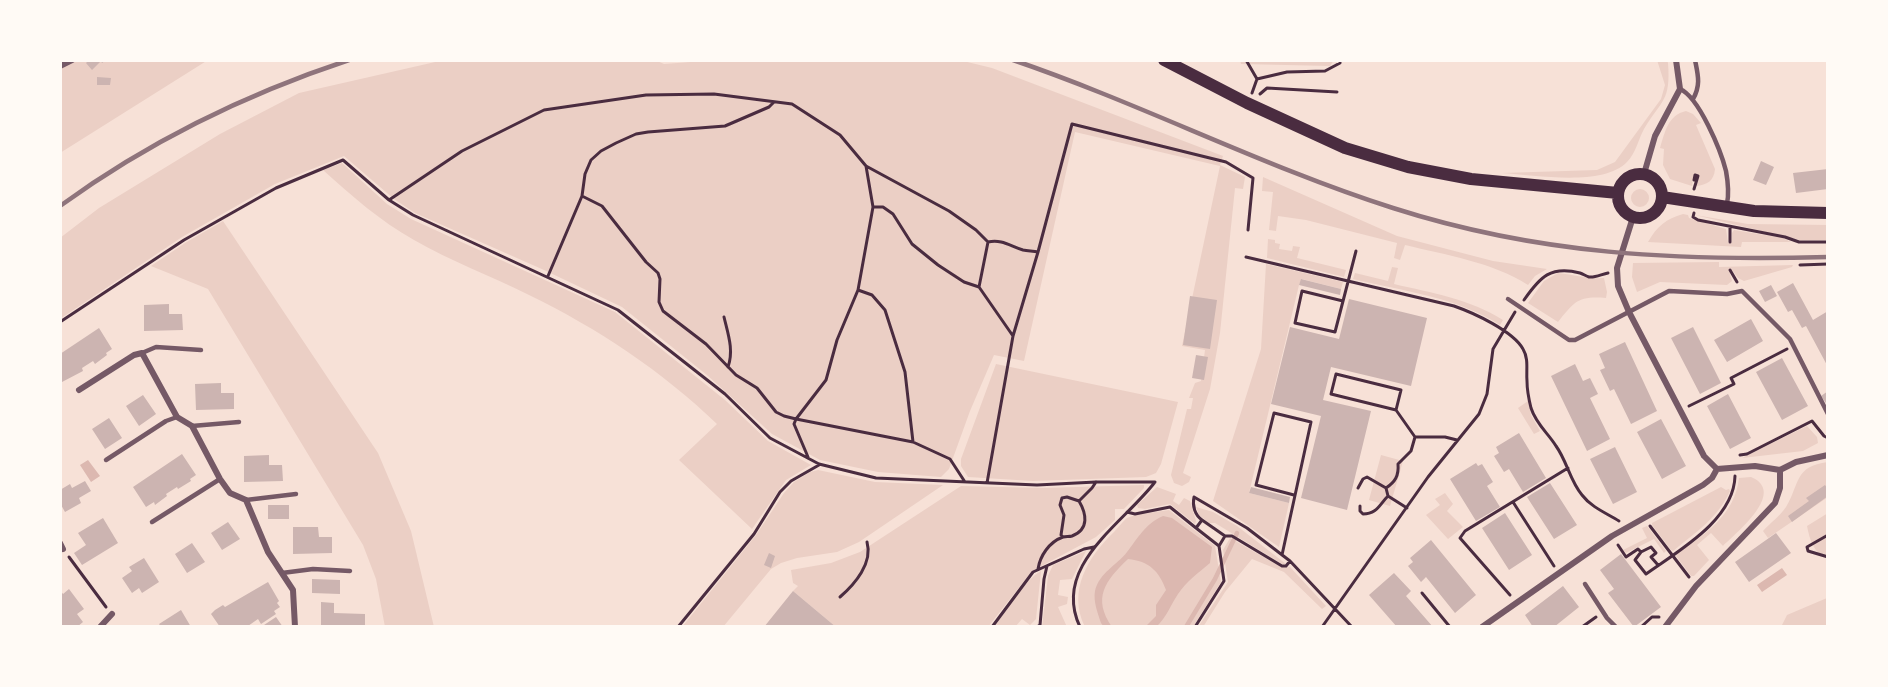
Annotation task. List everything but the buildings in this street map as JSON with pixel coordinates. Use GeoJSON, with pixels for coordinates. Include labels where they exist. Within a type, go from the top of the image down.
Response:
{"type":"FeatureCollection","features":[{"type":"Feature","properties":{"kind":"main road"},"geometry":{"type":"LineString","coordinates":[[1164,60],[1250,104],[1345,148],[1408,167],[1471,179],[1618,193]]}},
{"type":"Feature","properties":{"kind":"main road"},"geometry":{"type":"LineString","coordinates":[[1644,174],[1659,184],[1662,197],[1660,207],[1650,216],[1633,217],[1625,213],[1621,207],[1618,193],[1624,182],[1631,176],[1644,174]]}},
{"type":"Feature","properties":{"kind":"main road"},"geometry":{"type":"LineString","coordinates":[[1662,197],[1777,213],[1828,213]]}},
{"type":"Feature","properties":{"kind":"street"},"geometry":{"type":"LineString","coordinates":[[60,66],[72,60]]}},
{"type":"Feature","properties":{"kind":"street"},"geometry":{"type":"LineString","coordinates":[[1644,174],[1655,136],[1680,89],[1676,60]]}},
{"type":"Feature","properties":{"kind":"street"},"geometry":{"type":"LineString","coordinates":[[1633,217],[1617,267],[1618,286],[1629,312],[1704,456],[1717,469],[1755,466],[1780,470],[1796,462],[1828,455]]}},
{"type":"Feature","properties":{"kind":"street"},"geometry":{"type":"LineString","coordinates":[[79,390],[134,355],[142,353],[177,417],[192,426],[230,493],[246,500],[268,552],[293,590],[295,627]]}},
{"type":"Feature","properties":{"kind":"street"},"geometry":{"type":"LineString","coordinates":[[1482,627],[1612,536],[1704,485],[1717,469]]}},
{"type":"Feature","properties":{"kind":"street"},"geometry":{"type":"LineString","coordinates":[[1665,627],[1696,586],[1775,502],[1780,488],[1780,470]]}},
{"type":"Feature","properties":{"kind":"street"},"geometry":{"type":"LineString","coordinates":[[100,627],[112,614]]}},
{"type":"Feature","properties":{"kind":"lane"},"geometry":{"type":"LineString","coordinates":[[1694,99],[1699,80],[1695,60]]}},
{"type":"Feature","properties":{"kind":"lane"},"geometry":{"type":"LineString","coordinates":[[1680,89],[1694,99],[1725,170],[1728,195],[1726,207]]}},
{"type":"Feature","properties":{"kind":"lane"},"geometry":{"type":"LineString","coordinates":[[1508,299],[1569,340],[1575,340],[1670,291],[1727,294],[1742,291],[1790,339],[1828,414]]}},
{"type":"Feature","properties":{"kind":"lane"},"geometry":{"type":"LineString","coordinates":[[142,353],[156,347],[201,350]]}},
{"type":"Feature","properties":{"kind":"lane"},"geometry":{"type":"LineString","coordinates":[[106,459],[177,417]]}},
{"type":"Feature","properties":{"kind":"lane"},"geometry":{"type":"LineString","coordinates":[[192,426],[239,422]]}},
{"type":"Feature","properties":{"kind":"lane"},"geometry":{"type":"LineString","coordinates":[[152,522],[220,478]]}},
{"type":"Feature","properties":{"kind":"lane"},"geometry":{"type":"LineString","coordinates":[[246,500],[296,494]]}},
{"type":"Feature","properties":{"kind":"lane"},"geometry":{"type":"LineString","coordinates":[[282,573],[313,569],[350,571]]}},
{"type":"Feature","properties":{"kind":"lane"},"geometry":{"type":"LineString","coordinates":[[1585,584],[1606,618],[1616,627]]}},
{"type":"Feature","properties":{"kind":"path"},"geometry":{"type":"LineString","coordinates":[[1246,60],[1257,79],[1250,104]]}},
{"type":"Feature","properties":{"kind":"path"},"geometry":{"type":"LineString","coordinates":[[1257,79],[1287,72],[1325,71],[1340,63],[1340,60]]}},
{"type":"Feature","properties":{"kind":"path"},"geometry":{"type":"LineString","coordinates":[[1250,104],[1262,90],[1267,88],[1337,92]]}},
{"type":"Feature","properties":{"kind":"path"},"geometry":{"type":"LineString","coordinates":[[390,200],[462,151],[544,110],[646,95],[714,94],[792,104],[840,135],[866,165],[949,211],[976,230],[988,242]]}},
{"type":"Feature","properties":{"kind":"path"},"geometry":{"type":"LineString","coordinates":[[548,276],[582,196],[585,174],[591,160],[601,151],[636,134],[725,126],[769,107],[774,102]]}},
{"type":"Feature","properties":{"kind":"path"},"geometry":{"type":"LineString","coordinates":[[987,483],[1013,336],[1072,124],[1226,162],[1253,178],[1248,230]]}},
{"type":"Feature","properties":{"kind":"path"},"geometry":{"type":"LineString","coordinates":[[60,322],[184,240],[276,188],[343,160],[390,200],[413,215],[618,310],[724,394],[770,438],[819,464],[876,478],[1037,485],[1155,482],[1094,547],[1079,574],[1072,601],[1074,615],[1080,627]]}},
{"type":"Feature","properties":{"kind":"path"},"geometry":{"type":"LineString","coordinates":[[809,459],[794,424],[826,380],[837,340],[858,290],[873,207],[866,165]]}},
{"type":"Feature","properties":{"kind":"path"},"geometry":{"type":"LineString","coordinates":[[1694,186],[1696,180]]}},
{"type":"Feature","properties":{"kind":"path"},"geometry":{"type":"LineString","coordinates":[[582,196],[602,206],[646,262],[658,273],[659,302],[663,311],[706,344],[728,367],[757,388],[776,411],[796,419],[914,442],[950,459],[965,482]]}},
{"type":"Feature","properties":{"kind":"path"},"geometry":{"type":"LineString","coordinates":[[873,207],[884,207],[893,214],[912,244],[938,265],[964,282],[979,287],[1013,336]]}},
{"type":"Feature","properties":{"kind":"path"},"geometry":{"type":"LineString","coordinates":[[1730,242],[1730,227],[1785,237],[1799,242],[1828,242]]}},
{"type":"Feature","properties":{"kind":"path"},"geometry":{"type":"LineString","coordinates":[[988,242],[996,240],[1038,252]]}},
{"type":"Feature","properties":{"kind":"path"},"geometry":{"type":"LineString","coordinates":[[979,287],[988,242]]}},
{"type":"Feature","properties":{"kind":"path"},"geometry":{"type":"LineString","coordinates":[[1343,300],[1302,291],[1295,323],[1335,332],[1356,252]]}},
{"type":"Feature","properties":{"kind":"path"},"geometry":{"type":"LineString","coordinates":[[1246,257],[1454,306],[1482,316],[1516,341],[1523,350],[1527,362],[1531,409],[1538,424],[1557,447],[1581,495],[1594,506],[1629,526]]}},
{"type":"Feature","properties":{"kind":"path"},"geometry":{"type":"LineString","coordinates":[[1800,265],[1828,264]]}},
{"type":"Feature","properties":{"kind":"path"},"geometry":{"type":"LineString","coordinates":[[1322,627],[1428,477],[1479,414],[1486,394],[1492,349],[1502,331],[1540,279],[1559,270],[1582,273],[1588,277]]}},
{"type":"Feature","properties":{"kind":"path"},"geometry":{"type":"LineString","coordinates":[[1730,270],[1742,291]]}},
{"type":"Feature","properties":{"kind":"path"},"geometry":{"type":"LineString","coordinates":[[858,290],[872,295],[885,310],[905,372],[914,442]]}},
{"type":"Feature","properties":{"kind":"path"},"geometry":{"type":"LineString","coordinates":[[724,317],[731,344],[728,367]]}},
{"type":"Feature","properties":{"kind":"path"},"geometry":{"type":"LineString","coordinates":[[1680,411],[1734,384],[1731,378],[1793,346]]}},
{"type":"Feature","properties":{"kind":"path"},"geometry":{"type":"LineString","coordinates":[[1396,410],[1401,390],[1336,374],[1331,394],[1396,410],[1415,437]]}},
{"type":"Feature","properties":{"kind":"path"},"geometry":{"type":"LineString","coordinates":[[1282,555],[1311,422],[1274,413],[1256,485],[1294,495]]}},
{"type":"Feature","properties":{"kind":"path"},"geometry":{"type":"LineString","coordinates":[[1658,565],[1651,557],[1656,553],[1651,547],[1641,552],[1635,560],[1646,574],[1672,555],[1715,521],[1728,504],[1735,485],[1735,456],[1747,454],[1812,421],[1826,437],[1828,433]]}},
{"type":"Feature","properties":{"kind":"path"},"geometry":{"type":"LineString","coordinates":[[1415,437],[1445,437],[1457,440]]}},
{"type":"Feature","properties":{"kind":"path"},"geometry":{"type":"LineString","coordinates":[[1386,488],[1394,482],[1398,464],[1411,451],[1415,437]]}},
{"type":"Feature","properties":{"kind":"path"},"geometry":{"type":"LineString","coordinates":[[678,627],[754,534],[780,492],[791,481],[819,464]]}},
{"type":"Feature","properties":{"kind":"path"},"geometry":{"type":"LineString","coordinates":[[1516,602],[1460,538],[1465,531],[1568,468]]}},
{"type":"Feature","properties":{"kind":"path"},"geometry":{"type":"LineString","coordinates":[[1358,488],[1363,479],[1367,477],[1386,488],[1388,496],[1407,508]]}},
{"type":"Feature","properties":{"kind":"path"},"geometry":{"type":"LineString","coordinates":[[1079,501],[1096,482]]}},
{"type":"Feature","properties":{"kind":"path"},"geometry":{"type":"LineString","coordinates":[[1360,506],[1363,514],[1371,514],[1377,511],[1388,496]]}},
{"type":"Feature","properties":{"kind":"path"},"geometry":{"type":"LineString","coordinates":[[1290,561],[1286,566],[1282,566],[1232,536],[1225,536],[1197,517],[1193,503],[1194,497],[1247,528],[1290,561],[1352,627]]}},
{"type":"Feature","properties":{"kind":"path"},"geometry":{"type":"LineString","coordinates":[[1063,537],[1061,535],[1064,515],[1060,505],[1062,498],[1079,501]]}},
{"type":"Feature","properties":{"kind":"path"},"geometry":{"type":"LineString","coordinates":[[1038,569],[1044,552],[1063,537],[1072,536],[1085,524],[1086,518],[1079,501]]}},
{"type":"Feature","properties":{"kind":"path"},"geometry":{"type":"LineString","coordinates":[[1513,502],[1558,573]]}},
{"type":"Feature","properties":{"kind":"path"},"geometry":{"type":"LineString","coordinates":[[1127,512],[1135,514],[1170,507],[1219,546]]}},
{"type":"Feature","properties":{"kind":"path"},"geometry":{"type":"LineString","coordinates":[[1644,519],[1696,586]]}},
{"type":"Feature","properties":{"kind":"path"},"geometry":{"type":"LineString","coordinates":[[1196,528],[1202,520]]}},
{"type":"Feature","properties":{"kind":"path"},"geometry":{"type":"LineString","coordinates":[[1828,535],[1807,547],[1808,551],[1828,557]]}},
{"type":"Feature","properties":{"kind":"path"},"geometry":{"type":"LineString","coordinates":[[1195,627],[1224,581],[1219,546],[1225,536]]}},
{"type":"Feature","properties":{"kind":"path"},"geometry":{"type":"LineString","coordinates":[[1612,536],[1626,558],[1638,549],[1641,552]]}},
{"type":"Feature","properties":{"kind":"path"},"geometry":{"type":"LineString","coordinates":[[840,597],[856,581],[866,564],[869,550],[867,542]]}},
{"type":"Feature","properties":{"kind":"path"},"geometry":{"type":"LineString","coordinates":[[62,546],[112,614]]}},
{"type":"Feature","properties":{"kind":"path"},"geometry":{"type":"LineString","coordinates":[[992,627],[1033,572],[1084,549],[1094,547]]}},
{"type":"Feature","properties":{"kind":"path"},"geometry":{"type":"LineString","coordinates":[[1037,627],[1040,625],[1047,566]]}},
{"type":"Feature","properties":{"kind":"path"},"geometry":{"type":"LineString","coordinates":[[1422,593],[1450,627]]}},
{"type":"Feature","properties":{"kind":"path"},"geometry":{"type":"LineString","coordinates":[[1641,627],[1652,617],[1661,617]]}},
{"type":"Feature","properties":{"kind":"shaded area"},"geometry":{"type":"Polygon","coordinates":[[[60,60],[208,60],[60,153],[60,60]]]}},
{"type":"Feature","properties":{"kind":"shaded area"},"geometry":{"type":"Polygon","coordinates":[[[444,60],[655,60],[664,64],[717,60],[959,60],[992,68],[1223,156],[1220,165],[1245,177],[1243,189],[1235,188],[1220,333],[1210,389],[1183,473],[1191,477],[1189,482],[1182,486],[1174,483],[1171,475],[1187,409],[1191,409],[1193,398],[1189,398],[1195,383],[1201,381],[1205,350],[1182,346],[1220,166],[1075,132],[1024,361],[994,355],[949,469],[941,477],[878,472],[820,460],[772,434],[707,375],[622,307],[415,213],[394,199],[344,156],[275,184],[182,237],[60,319],[60,238],[99,208],[220,134],[299,93],[444,60]]]}},
{"type":"Feature","properties":{"kind":"shaded area"},"geometry":{"type":"Polygon","coordinates":[[[1240,60],[1334,60],[1330,66],[1241,64],[1240,60]]]}},
{"type":"Feature","properties":{"kind":"shaded area"},"geometry":{"type":"Polygon","coordinates":[[[1657,60],[1667,60],[1668,63],[1668,86],[1664,100],[1644,129],[1635,151],[1627,162],[1616,170],[1586,177],[1568,178],[1502,173],[1597,170],[1615,162],[1661,99],[1665,85],[1657,60]]]}},
{"type":"Feature","properties":{"kind":"shaded area"},"geometry":{"type":"Polygon","coordinates":[[[1686,111],[1693,114],[1701,123],[1696,125],[1715,169],[1707,183],[1696,186],[1700,176],[1694,174],[1692,186],[1670,179],[1663,165],[1664,149],[1660,148],[1671,120],[1686,111]]]}},
{"type":"Feature","properties":{"kind":"shaded area"},"geometry":{"type":"Polygon","coordinates":[[[342,163],[387,204],[411,219],[615,312],[725,400],[768,441],[811,465],[786,480],[752,529],[679,460],[717,424],[696,405],[674,386],[604,336],[529,295],[428,248],[390,225],[323,170],[342,163]]]}},
{"type":"Feature","properties":{"kind":"shaded area"},"geometry":{"type":"Polygon","coordinates":[[[1263,177],[1397,236],[1493,261],[1547,269],[1535,276],[1528,285],[1484,265],[1405,245],[1400,260],[1394,258],[1397,243],[1306,220],[1278,216],[1276,231],[1269,230],[1273,192],[1262,191],[1263,177]]]}},
{"type":"Feature","properties":{"kind":"shaded area"},"geometry":{"type":"Polygon","coordinates":[[[1640,189],[1646,192],[1649,198],[1646,204],[1640,207],[1634,204],[1631,198],[1634,192],[1640,189]]]}},
{"type":"Feature","properties":{"kind":"shaded area"},"geometry":{"type":"Polygon","coordinates":[[[1683,214],[1688,215],[1689,218],[1726,229],[1728,243],[1732,242],[1734,230],[1783,238],[1791,242],[1742,242],[1741,247],[1648,242],[1663,224],[1683,214]]]}},
{"type":"Feature","properties":{"kind":"shaded area"},"geometry":{"type":"Polygon","coordinates":[[[1695,215],[1748,224],[1828,225],[1828,240],[1799,240],[1695,215]]]}},
{"type":"Feature","properties":{"kind":"shaded area"},"geometry":{"type":"Polygon","coordinates":[[[223,221],[378,453],[411,531],[434,627],[385,627],[376,579],[363,545],[208,289],[151,266],[223,221]]]}},
{"type":"Feature","properties":{"kind":"shaded area"},"geometry":{"type":"Polygon","coordinates":[[[1268,239],[1280,244],[1279,249],[1292,251],[1293,246],[1300,247],[1297,258],[1346,270],[1344,277],[1267,258],[1268,239]]]}},
{"type":"Feature","properties":{"kind":"shaded area"},"geometry":{"type":"Polygon","coordinates":[[[1719,262],[1719,267],[1793,265],[1744,281],[1729,270],[1732,281],[1727,285],[1660,282],[1637,292],[1632,277],[1633,263],[1719,262]]]}},
{"type":"Feature","properties":{"kind":"shaded area"},"geometry":{"type":"Polygon","coordinates":[[[1266,264],[1343,282],[1341,289],[1302,279],[1299,285],[1249,493],[1289,503],[1279,547],[1213,501],[1261,349],[1266,264]]]}},
{"type":"Feature","properties":{"kind":"shaded area"},"geometry":{"type":"Polygon","coordinates":[[[1392,267],[1398,268],[1394,284],[1464,302],[1503,320],[1500,325],[1483,315],[1448,301],[1353,279],[1355,273],[1388,281],[1392,267]]]}},
{"type":"Feature","properties":{"kind":"shaded area"},"geometry":{"type":"Polygon","coordinates":[[[1558,273],[1604,278],[1606,298],[1589,298],[1578,301],[1558,322],[1528,303],[1544,281],[1558,273]]]}},
{"type":"Feature","properties":{"kind":"shaded area"},"geometry":{"type":"Polygon","coordinates":[[[996,364],[1178,402],[1161,464],[1156,473],[1146,477],[1033,481],[968,477],[961,466],[961,459],[996,364]]]}},
{"type":"Feature","properties":{"kind":"shaded area"},"geometry":{"type":"Polygon","coordinates":[[[1528,401],[1531,415],[1540,431],[1534,434],[1518,408],[1528,401]]]}},
{"type":"Feature","properties":{"kind":"shaded area"},"geometry":{"type":"Polygon","coordinates":[[[1807,426],[1817,437],[1818,443],[1803,451],[1742,458],[1807,426]]]}},
{"type":"Feature","properties":{"kind":"shaded area"},"geometry":{"type":"Polygon","coordinates":[[[1381,455],[1403,461],[1390,506],[1369,500],[1381,455]]]}},
{"type":"Feature","properties":{"kind":"shaded area"},"geometry":{"type":"Polygon","coordinates":[[[88,460],[100,476],[91,482],[80,465],[88,460]]]}},
{"type":"Feature","properties":{"kind":"shaded area"},"geometry":{"type":"Polygon","coordinates":[[[1828,462],[1828,497],[1768,538],[1763,531],[1786,507],[1803,472],[1809,467],[1828,462]]]}},
{"type":"Feature","properties":{"kind":"shaded area"},"geometry":{"type":"Polygon","coordinates":[[[818,470],[875,482],[943,485],[859,542],[837,552],[797,558],[771,569],[723,627],[682,627],[756,535],[784,493],[794,482],[818,470]]]}},
{"type":"Feature","properties":{"kind":"shaded area"},"geometry":{"type":"Polygon","coordinates":[[[1751,477],[1761,484],[1764,492],[1762,502],[1756,512],[1723,546],[1711,533],[1697,545],[1709,560],[1694,576],[1691,576],[1676,556],[1677,554],[1708,531],[1725,513],[1732,503],[1739,478],[1751,477]]]}},
{"type":"Feature","properties":{"kind":"shaded area"},"geometry":{"type":"Polygon","coordinates":[[[1144,485],[1144,488],[1124,509],[1115,509],[1115,520],[1096,537],[1032,571],[988,627],[836,627],[793,591],[798,586],[793,583],[791,570],[831,563],[860,552],[961,486],[1043,488],[1144,485]]]}},
{"type":"Feature","properties":{"kind":"shaded area"},"geometry":{"type":"Polygon","coordinates":[[[1157,487],[1176,494],[1173,501],[1179,505],[1184,498],[1190,501],[1195,524],[1170,504],[1145,509],[1138,508],[1137,505],[1157,487]]]}},
{"type":"Feature","properties":{"kind":"shaded area"},"geometry":{"type":"Polygon","coordinates":[[[1721,487],[1730,491],[1719,509],[1698,531],[1673,551],[1671,550],[1652,523],[1721,487]]]}},
{"type":"Feature","properties":{"kind":"shaded area"},"geometry":{"type":"Polygon","coordinates":[[[1445,493],[1453,504],[1447,511],[1463,527],[1448,539],[1426,515],[1440,505],[1435,499],[1445,493]]]}},
{"type":"Feature","properties":{"kind":"shaded area"},"geometry":{"type":"Polygon","coordinates":[[[1196,507],[1213,512],[1237,526],[1286,564],[1282,564],[1215,523],[1209,523],[1199,515],[1196,507]]]}},
{"type":"Feature","properties":{"kind":"shaded area"},"geometry":{"type":"Polygon","coordinates":[[[1169,510],[1215,546],[1221,582],[1193,627],[1085,627],[1080,614],[1079,588],[1083,575],[1096,552],[1127,518],[1169,510]]]}},
{"type":"Feature","properties":{"kind":"shaded area"},"geometry":{"type":"Polygon","coordinates":[[[1828,513],[1828,559],[1813,546],[1807,526],[1828,513]]]}},
{"type":"Feature","properties":{"kind":"shaded area"},"geometry":{"type":"Polygon","coordinates":[[[1163,516],[1172,518],[1212,547],[1210,563],[1181,590],[1156,627],[1145,627],[1156,616],[1156,605],[1166,590],[1160,577],[1152,568],[1142,562],[1128,559],[1113,575],[1104,590],[1103,607],[1112,627],[1104,627],[1095,603],[1095,591],[1100,579],[1123,557],[1147,527],[1163,516]]]}},
{"type":"Feature","properties":{"kind":"shaded area"},"geometry":{"type":"Polygon","coordinates":[[[1647,526],[1666,551],[1664,553],[1654,539],[1626,553],[1623,550],[1647,538],[1642,528],[1647,526]]]}},
{"type":"Feature","properties":{"kind":"shaded area"},"geometry":{"type":"Polygon","coordinates":[[[1230,538],[1281,567],[1290,567],[1326,606],[1322,609],[1284,572],[1252,559],[1225,592],[1203,627],[1198,627],[1228,582],[1223,550],[1230,538]]]}},
{"type":"Feature","properties":{"kind":"shaded area"},"geometry":{"type":"Polygon","coordinates":[[[1086,551],[1072,579],[1060,580],[1058,595],[1068,597],[1067,604],[1058,607],[1067,627],[1042,627],[1048,576],[1053,565],[1086,551]]]}},
{"type":"Feature","properties":{"kind":"shaded area"},"geometry":{"type":"Polygon","coordinates":[[[1782,568],[1787,575],[1762,592],[1757,585],[1782,568]]]}},
{"type":"Feature","properties":{"kind":"shaded area"},"geometry":{"type":"Polygon","coordinates":[[[1041,571],[1036,619],[1030,625],[1022,619],[1015,627],[994,627],[1022,588],[1041,571]]]}},
{"type":"Feature","properties":{"kind":"shaded area"},"geometry":{"type":"Polygon","coordinates":[[[1827,598],[1828,627],[1781,627],[1787,615],[1827,598]]]}},
{"type":"Feature","properties":{"kind":"waterway"},"geometry":{"type":"LineString","coordinates":[[1186,627],[1215,579],[1237,533]]}},
{"type":"Feature","properties":{"kind":"railway"},"geometry":{"type":"LineString","coordinates":[[60,206],[128,161],[199,122],[273,88],[349,60]]}},
{"type":"Feature","properties":{"kind":"railway"},"geometry":{"type":"LineString","coordinates":[[1013,60],[1109,96],[1297,174],[1393,208],[1448,224],[1502,236],[1609,252],[1717,258],[1828,257]]}}]}
